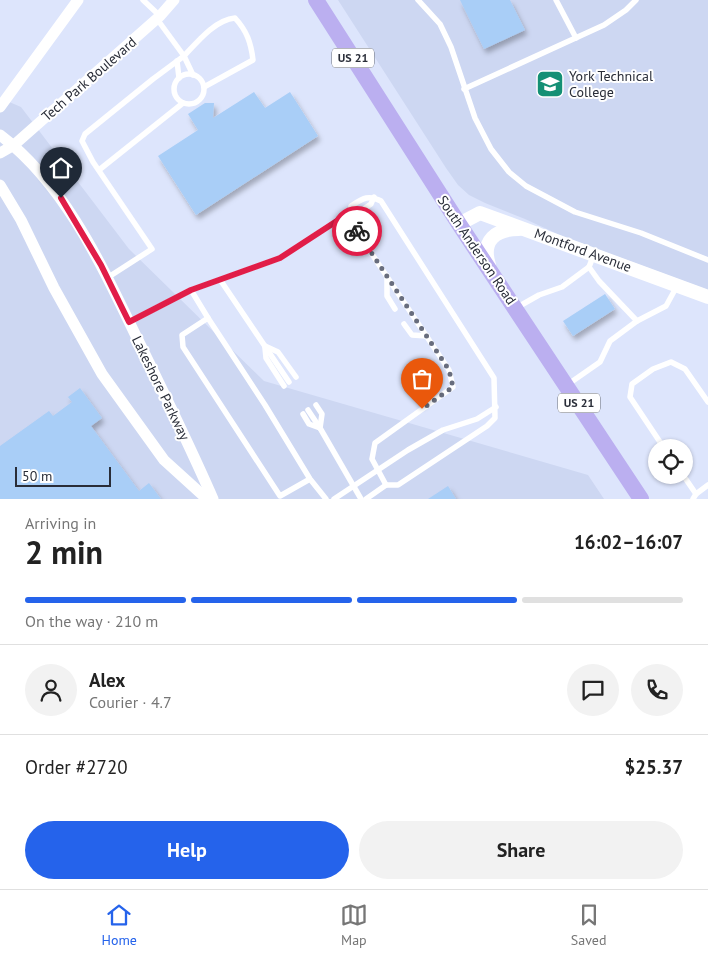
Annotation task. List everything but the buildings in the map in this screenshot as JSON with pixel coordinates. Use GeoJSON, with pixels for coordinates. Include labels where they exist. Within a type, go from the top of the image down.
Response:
{"type":"FeatureCollection","features":[{"type":"Feature","properties":{"kind":"main road","name":"South Anderson Road"},"geometry":{"type":"LineString","coordinates":[[316,0],[459,224],[641,499]]}},
{"type":"Feature","properties":{"kind":"street"},"geometry":{"type":"LineString","coordinates":[[0,107],[78,0]]}},
{"type":"Feature","properties":{"kind":"street","name":"Tech Park Boulevard"},"geometry":{"type":"LineString","coordinates":[[0,153],[14,145],[159,18],[174,0]]}},
{"type":"Feature","properties":{"kind":"street","name":"Lakeshore Parkway"},"geometry":{"type":"LineString","coordinates":[[0,135],[14,145],[61,198],[107,278],[188,442],[213,499]]}},
{"type":"Feature","properties":{"kind":"street"},"geometry":{"type":"LineString","coordinates":[[0,185],[21,220],[54,288],[102,374],[164,460],[207,499]]}},
{"type":"Feature","properties":{"kind":"street","name":"Montford Avenue"},"geometry":{"type":"LineString","coordinates":[[459,224],[480,213],[522,228],[592,260],[677,285],[708,297]]}},
{"type":"Feature","properties":{"kind":"street"},"geometry":{"type":"LineString","coordinates":[[488,266],[488,247],[493,237],[506,229],[522,228]]}},
{"type":"Feature","properties":{"kind":"lane"},"geometry":{"type":"LineString","coordinates":[[143,0],[159,18],[184,56],[193,75],[201,81],[204,87],[202,95],[196,102],[187,104],[176,97],[174,87],[179,78],[177,61]]}},
{"type":"Feature","properties":{"kind":"lane"},"geometry":{"type":"LineString","coordinates":[[418,0],[440,24],[452,47],[464,90],[475,118],[492,149],[509,172],[526,186],[575,212],[640,233],[708,260]]}},
{"type":"Feature","properties":{"kind":"lane"},"geometry":{"type":"LineString","coordinates":[[556,0],[576,38]]}},
{"type":"Feature","properties":{"kind":"lane"},"geometry":{"type":"LineString","coordinates":[[464,90],[604,25],[626,10],[636,0]]}},
{"type":"Feature","properties":{"kind":"lane"},"geometry":{"type":"LineString","coordinates":[[107,278],[152,249],[99,170],[82,141],[85,134],[184,56],[198,40],[225,19],[236,18],[244,28],[251,44],[253,60],[204,87]]}},
{"type":"Feature","properties":{"kind":"lane"},"geometry":{"type":"LineString","coordinates":[[179,78],[188,74],[193,75]]}},
{"type":"Feature","properties":{"kind":"lane"},"geometry":{"type":"LineString","coordinates":[[99,170],[183,103]]}},
{"type":"Feature","properties":{"kind":"lane"},"geometry":{"type":"LineString","coordinates":[[348,214],[351,206],[365,197],[374,197],[381,200],[494,378],[496,407],[495,418],[487,426],[398,484],[386,485],[366,499]]}},
{"type":"Feature","properties":{"kind":"lane"},"geometry":{"type":"LineString","coordinates":[[129,322],[191,290],[280,258],[348,214],[358,213],[371,204],[374,197]]}},
{"type":"Feature","properties":{"kind":"lane"},"geometry":{"type":"LineString","coordinates":[[348,214],[449,370],[453,387],[376,443],[372,459],[386,485]]}},
{"type":"Feature","properties":{"kind":"lane"},"geometry":{"type":"LineString","coordinates":[[516,308],[539,295],[562,287],[592,260],[599,281],[637,321]]}},
{"type":"Feature","properties":{"kind":"lane"},"geometry":{"type":"LineString","coordinates":[[386,275],[387,296],[395,309]]}},
{"type":"Feature","properties":{"kind":"lane"},"geometry":{"type":"LineString","coordinates":[[221,280],[265,346],[286,384]]}},
{"type":"Feature","properties":{"kind":"lane"},"geometry":{"type":"LineString","coordinates":[[567,385],[600,362],[610,341],[637,321],[666,306],[677,285]]}},
{"type":"Feature","properties":{"kind":"lane"},"geometry":{"type":"LineString","coordinates":[[191,290],[310,479],[326,499]]}},
{"type":"Feature","properties":{"kind":"lane"},"geometry":{"type":"LineString","coordinates":[[208,318],[182,335],[183,347],[280,496],[310,479]]}},
{"type":"Feature","properties":{"kind":"lane"},"geometry":{"type":"LineString","coordinates":[[404,324],[412,335],[427,336]]}},
{"type":"Feature","properties":{"kind":"lane"},"geometry":{"type":"LineString","coordinates":[[265,346],[278,352],[296,377]]}},
{"type":"Feature","properties":{"kind":"lane"},"geometry":{"type":"LineString","coordinates":[[658,439],[630,397],[632,384],[653,369],[671,362],[685,369],[708,402]]}},
{"type":"Feature","properties":{"kind":"lane"},"geometry":{"type":"LineString","coordinates":[[316,405],[322,414],[320,428],[361,499]]}},
{"type":"Feature","properties":{"kind":"lane"},"geometry":{"type":"LineString","coordinates":[[334,499],[442,430],[476,419],[496,407]]}},
{"type":"Feature","properties":{"kind":"lane"},"geometry":{"type":"LineString","coordinates":[[305,412],[309,424],[320,428]]}},
{"type":"Feature","properties":{"kind":"lane"},"geometry":{"type":"LineString","coordinates":[[688,484],[695,496],[708,485]]}},
{"type":"Feature","properties":{"kind":"shaded area","name":"York Technical College"},"geometry":{"type":"Polygon","coordinates":[[[338,0],[708,0],[708,290],[562,236],[469,195],[458,185],[446,168],[338,0]]]}},
{"type":"Feature","properties":{"kind":"shaded area"},"geometry":{"type":"Polygon","coordinates":[[[0,98],[21,107],[129,249],[264,381],[588,475],[604,499],[0,499],[0,98]]]}},
{"type":"Feature","properties":{"kind":"way so far"},"geometry":{"type":"LineString","coordinates":[[357,231],[449,370],[453,387],[422,409]]}},
{"type":"Feature","properties":{"kind":"place","name":"York Technical College"},"geometry":{"type":"Point","coordinates":[550,84]}},
{"type":"Feature","properties":{"kind":"route"},"geometry":{"type":"LineString","coordinates":[[61,198],[101,265],[129,322],[191,290],[232,277],[280,258],[346,215],[357,231]]}}]}
